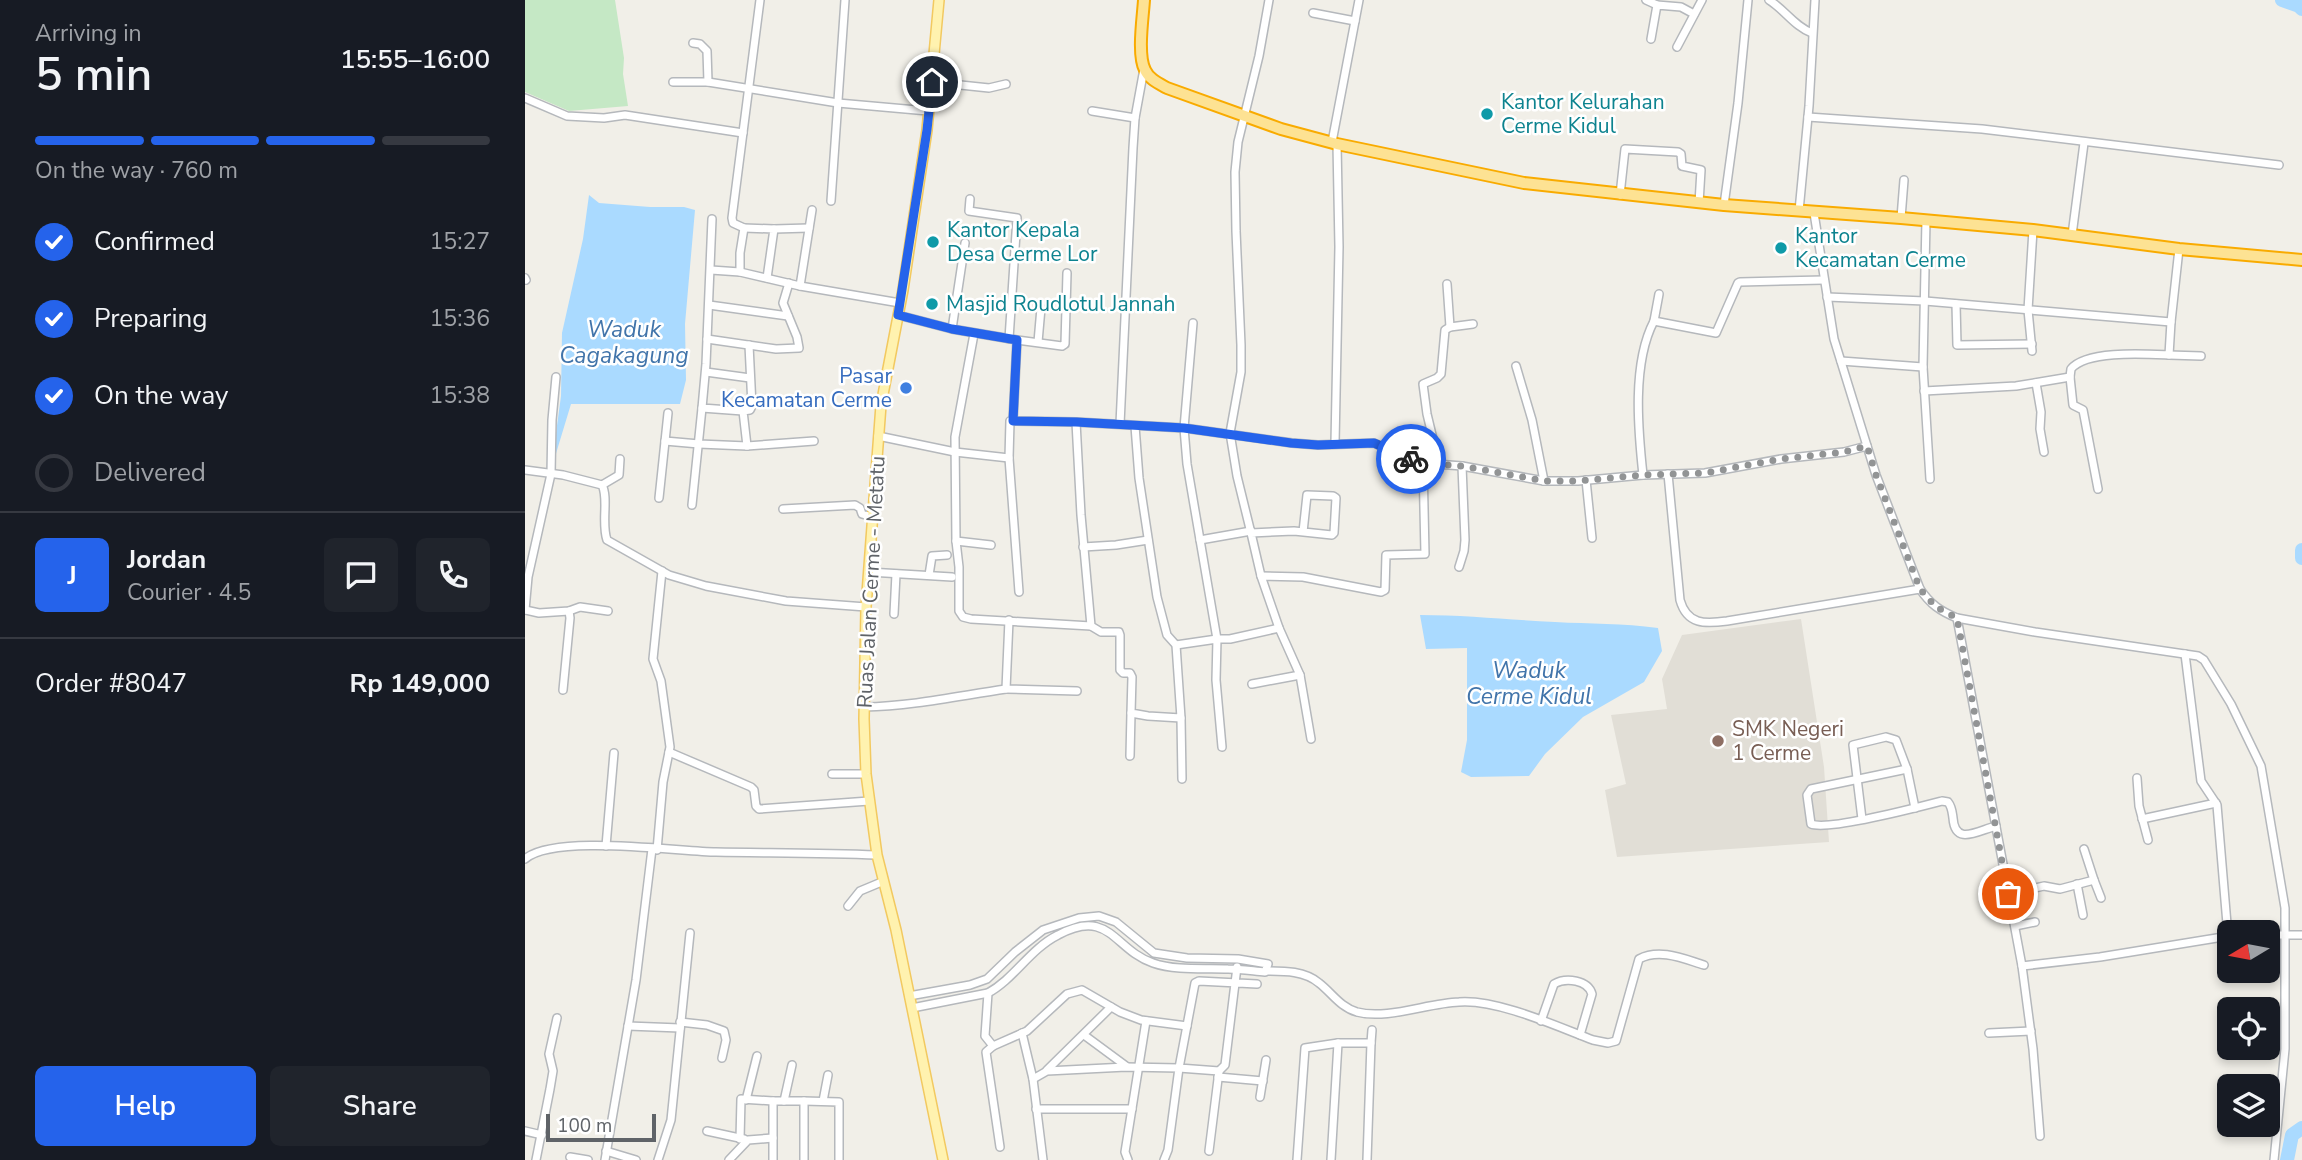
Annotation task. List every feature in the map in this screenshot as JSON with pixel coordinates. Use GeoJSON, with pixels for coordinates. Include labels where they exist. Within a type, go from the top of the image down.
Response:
{"type":"FeatureCollection","features":[{"type":"Feature","properties":{"kind":"highway"},"geometry":{"type":"LineString","coordinates":[[1144,0],[1142,57],[1144,69],[1155,82],[1244,117],[1335,143],[1524,183],[1620,195],[2033,230],[2179,249],[2302,260]]}},
{"type":"Feature","properties":{"kind":"main road","name":"Ruas Jalan Cerme - Metatu"},"geometry":{"type":"LineString","coordinates":[[939,0],[928,111],[900,303],[881,405],[866,607],[864,707],[866,774],[877,855],[943,1160]]}},
{"type":"Feature","properties":{"kind":"street"},"geometry":{"type":"LineString","coordinates":[[760,0],[733,223],[744,228],[809,228]]}},
{"type":"Feature","properties":{"kind":"street"},"geometry":{"type":"LineString","coordinates":[[831,201],[845,0]]}},
{"type":"Feature","properties":{"kind":"street"},"geometry":{"type":"LineString","coordinates":[[1269,0],[1238,142],[1235,196],[1240,280],[1241,372],[1230,433],[1237,476],[1261,576],[1279,628],[1300,676],[1311,739]]}},
{"type":"Feature","properties":{"kind":"street"},"geometry":{"type":"LineString","coordinates":[[1335,443],[1339,247],[1335,143],[1359,0]]}},
{"type":"Feature","properties":{"kind":"street"},"geometry":{"type":"LineString","coordinates":[[1646,0],[1657,5],[1681,7],[1694,14]]}},
{"type":"Feature","properties":{"kind":"street"},"geometry":{"type":"LineString","coordinates":[[1677,47],[1702,0]]}},
{"type":"Feature","properties":{"kind":"street"},"geometry":{"type":"LineString","coordinates":[[1724,205],[1748,0]]}},
{"type":"Feature","properties":{"kind":"street"},"geometry":{"type":"LineString","coordinates":[[1769,0],[1798,27],[1812,33]]}},
{"type":"Feature","properties":{"kind":"street"},"geometry":{"type":"LineString","coordinates":[[1799,211],[1815,0]]}},
{"type":"Feature","properties":{"kind":"street"},"geometry":{"type":"LineString","coordinates":[[1651,39],[1657,5]]}},
{"type":"Feature","properties":{"kind":"street"},"geometry":{"type":"LineString","coordinates":[[1313,13],[1355,22]]}},
{"type":"Feature","properties":{"kind":"street"},"geometry":{"type":"LineString","coordinates":[[693,43],[700,44],[706,51],[708,82]]}},
{"type":"Feature","properties":{"kind":"street"},"geometry":{"type":"LineString","coordinates":[[1121,424],[1135,118],[1144,69]]}},
{"type":"Feature","properties":{"kind":"street"},"geometry":{"type":"LineString","coordinates":[[673,82],[708,82],[838,103],[928,111]]}},
{"type":"Feature","properties":{"kind":"street"},"geometry":{"type":"LineString","coordinates":[[932,82],[989,88],[1006,84]]}},
{"type":"Feature","properties":{"kind":"street"},"geometry":{"type":"LineString","coordinates":[[525,98],[567,116],[604,118],[625,115],[743,133]]}},
{"type":"Feature","properties":{"kind":"street"},"geometry":{"type":"LineString","coordinates":[[1092,111],[1135,118]]}},
{"type":"Feature","properties":{"kind":"street"},"geometry":{"type":"LineString","coordinates":[[1808,117],[1982,129],[2279,165]]}},
{"type":"Feature","properties":{"kind":"street"},"geometry":{"type":"LineString","coordinates":[[2072,235],[2084,143]]}},
{"type":"Feature","properties":{"kind":"street"},"geometry":{"type":"LineString","coordinates":[[1620,195],[1625,149],[1678,152],[1681,154],[1682,166],[1701,170],[1699,203]]}},
{"type":"Feature","properties":{"kind":"street"},"geometry":{"type":"LineString","coordinates":[[1901,218],[1904,180]]}},
{"type":"Feature","properties":{"kind":"street"},"geometry":{"type":"LineString","coordinates":[[970,199],[969,211],[1017,218],[1013,421]]}},
{"type":"Feature","properties":{"kind":"street"},"geometry":{"type":"LineString","coordinates":[[800,286],[812,210]]}},
{"type":"Feature","properties":{"kind":"street"},"geometry":{"type":"LineString","coordinates":[[1814,213],[1834,339],[1876,475],[1920,589],[1936,607],[1957,618],[2048,635],[2198,656],[2204,660],[2231,704],[2262,766],[2286,935],[2285,1049],[2274,1160]]}},
{"type":"Feature","properties":{"kind":"street"},"geometry":{"type":"LineString","coordinates":[[692,505],[706,372],[712,219]]}},
{"type":"Feature","properties":{"kind":"street"},"geometry":{"type":"LineString","coordinates":[[1926,220],[1923,367],[1930,478]]}},
{"type":"Feature","properties":{"kind":"street"},"geometry":{"type":"LineString","coordinates":[[740,272],[744,228]]}},
{"type":"Feature","properties":{"kind":"street"},"geometry":{"type":"LineString","coordinates":[[767,278],[775,229]]}},
{"type":"Feature","properties":{"kind":"street"},"geometry":{"type":"LineString","coordinates":[[1956,303],[1957,345],[2032,348],[2028,310],[2033,230]]}},
{"type":"Feature","properties":{"kind":"street"},"geometry":{"type":"LineString","coordinates":[[952,329],[965,243]]}},
{"type":"Feature","properties":{"kind":"street"},"geometry":{"type":"LineString","coordinates":[[2169,355],[2179,249]]}},
{"type":"Feature","properties":{"kind":"street"},"geometry":{"type":"LineString","coordinates":[[711,270],[740,272],[800,286],[900,303]]}},
{"type":"Feature","properties":{"kind":"street"},"geometry":{"type":"LineString","coordinates":[[898,315],[974,334],[1062,346],[1065,344],[1067,273]]}},
{"type":"Feature","properties":{"kind":"street"},"geometry":{"type":"LineString","coordinates":[[1654,321],[1716,333],[1740,282],[1824,280]]}},
{"type":"Feature","properties":{"kind":"street"},"geometry":{"type":"LineString","coordinates":[[707,339],[776,349],[799,348],[783,300],[789,283]]}},
{"type":"Feature","properties":{"kind":"street"},"geometry":{"type":"LineString","coordinates":[[1447,284],[1450,327]]}},
{"type":"Feature","properties":{"kind":"street"},"geometry":{"type":"LineString","coordinates":[[1643,475],[1638,429],[1640,375],[1659,294]]}},
{"type":"Feature","properties":{"kind":"street"},"geometry":{"type":"LineString","coordinates":[[1827,297],[1956,303],[2171,322]]}},
{"type":"Feature","properties":{"kind":"street"},"geometry":{"type":"LineString","coordinates":[[709,305],[788,316]]}},
{"type":"Feature","properties":{"kind":"street"},"geometry":{"type":"LineString","coordinates":[[1038,342],[1041,308]]}},
{"type":"Feature","properties":{"kind":"street"},"geometry":{"type":"LineString","coordinates":[[1193,323],[1184,428],[1190,485],[1217,639],[1216,680],[1221,747]]}},
{"type":"Feature","properties":{"kind":"street"},"geometry":{"type":"LineString","coordinates":[[1439,464],[1422,386],[1424,382],[1441,374],[1445,330],[1473,324]]}},
{"type":"Feature","properties":{"kind":"street"},"geometry":{"type":"LineString","coordinates":[[974,334],[955,437],[959,611],[963,617],[971,619],[1091,626],[1101,632],[1119,632],[1120,670],[1130,673],[1132,677],[1130,756]]}},
{"type":"Feature","properties":{"kind":"street"},"geometry":{"type":"LineString","coordinates":[[702,408],[750,410],[752,406],[748,345]]}},
{"type":"Feature","properties":{"kind":"street"},"geometry":{"type":"LineString","coordinates":[[2098,489],[2083,410],[2073,405],[2070,377],[2073,365],[2095,357],[2201,356]]}},
{"type":"Feature","properties":{"kind":"street"},"geometry":{"type":"LineString","coordinates":[[1841,361],[1923,367]]}},
{"type":"Feature","properties":{"kind":"street"},"geometry":{"type":"LineString","coordinates":[[1516,366],[1532,420],[1544,481]]}},
{"type":"Feature","properties":{"kind":"street"},"geometry":{"type":"LineString","coordinates":[[706,372],[750,378]]}},
{"type":"Feature","properties":{"kind":"street"},"geometry":{"type":"LineString","coordinates":[[556,377],[551,420],[551,474],[528,578],[525,606],[538,613],[569,611],[580,607],[608,611]]}},
{"type":"Feature","properties":{"kind":"street"},"geometry":{"type":"LineString","coordinates":[[1924,391],[2016,386],[2070,377]]}},
{"type":"Feature","properties":{"kind":"street"},"geometry":{"type":"LineString","coordinates":[[2036,383],[2044,452]]}},
{"type":"Feature","properties":{"kind":"street"},"geometry":{"type":"LineString","coordinates":[[743,411],[747,446]]}},
{"type":"Feature","properties":{"kind":"street"},"geometry":{"type":"LineString","coordinates":[[659,498],[668,413]]}},
{"type":"Feature","properties":{"kind":"street"},"geometry":{"type":"LineString","coordinates":[[1019,592],[1009,458],[1010,421],[1184,428],[1318,445],[1374,443],[1423,463],[1462,466],[1544,481],[1705,473],[1781,459],[1844,452],[1867,446]]}},
{"type":"Feature","properties":{"kind":"street"},"geometry":{"type":"LineString","coordinates":[[1076,422],[1083,547],[1091,626]]}},
{"type":"Feature","properties":{"kind":"street"},"geometry":{"type":"LineString","coordinates":[[1135,425],[1139,478],[1157,597],[1167,635],[1176,645],[1182,779]]}},
{"type":"Feature","properties":{"kind":"street"},"geometry":{"type":"LineString","coordinates":[[878,436],[955,452],[1009,458]]}},
{"type":"Feature","properties":{"kind":"street"},"geometry":{"type":"LineString","coordinates":[[665,441],[747,446],[814,441]]}},
{"type":"Feature","properties":{"kind":"street"},"geometry":{"type":"LineString","coordinates":[[525,470],[602,485],[619,475],[619,459]]}},
{"type":"Feature","properties":{"kind":"street"},"geometry":{"type":"LineString","coordinates":[[1261,576],[1296,576],[1381,592],[1385,590],[1386,555],[1425,554],[1423,463]]}},
{"type":"Feature","properties":{"kind":"street"},"geometry":{"type":"LineString","coordinates":[[1459,567],[1465,540],[1462,466]]}},
{"type":"Feature","properties":{"kind":"street"},"geometry":{"type":"LineString","coordinates":[[1668,474],[1680,600],[1686,615],[1697,622],[1727,621],[1920,589]]}},
{"type":"Feature","properties":{"kind":"street"},"geometry":{"type":"LineString","coordinates":[[1586,480],[1592,538]]}},
{"type":"Feature","properties":{"kind":"street"},"geometry":{"type":"LineString","coordinates":[[602,485],[605,489],[603,521],[607,540],[669,575],[754,596],[866,607]]}},
{"type":"Feature","properties":{"kind":"street"},"geometry":{"type":"LineString","coordinates":[[1200,540],[1251,532],[1328,535],[1334,533],[1336,502],[1333,496],[1307,495],[1303,532]]}},
{"type":"Feature","properties":{"kind":"street"},"geometry":{"type":"LineString","coordinates":[[783,509],[855,505],[862,514],[872,517]]}},
{"type":"Feature","properties":{"kind":"street"},"geometry":{"type":"LineString","coordinates":[[1083,547],[1148,540]]}},
{"type":"Feature","properties":{"kind":"street"},"geometry":{"type":"LineString","coordinates":[[956,541],[991,545]]}},
{"type":"Feature","properties":{"kind":"street"},"geometry":{"type":"LineString","coordinates":[[929,575],[932,556],[947,555]]}},
{"type":"Feature","properties":{"kind":"street"},"geometry":{"type":"LineString","coordinates":[[605,1160],[669,752],[661,681],[653,659],[662,570]]}},
{"type":"Feature","properties":{"kind":"street"},"geometry":{"type":"LineString","coordinates":[[869,572],[952,576]]}},
{"type":"Feature","properties":{"kind":"street"},"geometry":{"type":"LineString","coordinates":[[894,614],[896,574]]}},
{"type":"Feature","properties":{"kind":"street"},"geometry":{"type":"LineString","coordinates":[[563,690],[569,611]]}},
{"type":"Feature","properties":{"kind":"street"},"geometry":{"type":"LineString","coordinates":[[1957,618],[2022,966],[2031,1031],[2040,1136]]}},
{"type":"Feature","properties":{"kind":"street"},"geometry":{"type":"LineString","coordinates":[[1006,689],[1009,620]]}},
{"type":"Feature","properties":{"kind":"street"},"geometry":{"type":"LineString","coordinates":[[1176,645],[1244,636],[1279,628]]}},
{"type":"Feature","properties":{"kind":"street"},"geometry":{"type":"LineString","coordinates":[[2185,654],[2201,781],[2216,803],[2227,920]]}},
{"type":"Feature","properties":{"kind":"street"},"geometry":{"type":"LineString","coordinates":[[1252,684],[1300,676]]}},
{"type":"Feature","properties":{"kind":"street"},"geometry":{"type":"LineString","coordinates":[[864,707],[923,703],[1006,689],[1077,691]]}},
{"type":"Feature","properties":{"kind":"street"},"geometry":{"type":"LineString","coordinates":[[1131,713],[1181,718]]}},
{"type":"Feature","properties":{"kind":"street"},"geometry":{"type":"LineString","coordinates":[[1862,819],[1853,748],[1856,744],[1892,737],[1907,769],[1915,808]]}},
{"type":"Feature","properties":{"kind":"street"},"geometry":{"type":"LineString","coordinates":[[669,752],[753,789],[759,809],[869,801]]}},
{"type":"Feature","properties":{"kind":"street"},"geometry":{"type":"LineString","coordinates":[[606,846],[614,753]]}},
{"type":"Feature","properties":{"kind":"street"},"geometry":{"type":"LineString","coordinates":[[1907,769],[1811,789],[1807,794],[1808,810],[1814,826],[1948,802],[1952,806],[1953,827],[1957,833],[1963,835],[1996,826]]}},
{"type":"Feature","properties":{"kind":"street"},"geometry":{"type":"LineString","coordinates":[[832,774],[866,774]]}},
{"type":"Feature","properties":{"kind":"street"},"geometry":{"type":"LineString","coordinates":[[2137,779],[2137,795],[2148,840]]}},
{"type":"Feature","properties":{"kind":"street"},"geometry":{"type":"LineString","coordinates":[[2142,819],[2216,803]]}},
{"type":"Feature","properties":{"kind":"street"},"geometry":{"type":"LineString","coordinates":[[525,859],[531,854],[550,849],[606,846],[877,855]]}},
{"type":"Feature","properties":{"kind":"street"},"geometry":{"type":"LineString","coordinates":[[2084,849],[2101,898]]}},
{"type":"Feature","properties":{"kind":"street"},"geometry":{"type":"LineString","coordinates":[[2008,894],[2044,886],[2060,889],[2094,880]]}},
{"type":"Feature","properties":{"kind":"street"},"geometry":{"type":"LineString","coordinates":[[848,905],[860,891],[884,881]]}},
{"type":"Feature","properties":{"kind":"street"},"geometry":{"type":"LineString","coordinates":[[2077,884],[2083,915]]}},
{"type":"Feature","properties":{"kind":"street"},"geometry":{"type":"LineString","coordinates":[[909,996],[970,985],[987,979],[1043,930],[1059,923],[1099,916],[1116,922],[1154,953],[1266,963],[1267,971]]}},
{"type":"Feature","properties":{"kind":"street"},"geometry":{"type":"LineString","coordinates":[[1095,926],[1099,916]]}},
{"type":"Feature","properties":{"kind":"street"},"geometry":{"type":"LineString","coordinates":[[2015,926],[2035,922]]}},
{"type":"Feature","properties":{"kind":"street"},"geometry":{"type":"LineString","coordinates":[[912,1007],[988,993],[997,988],[1034,952],[1060,934],[1095,926],[1104,929],[1152,963],[1177,967],[1289,972],[1306,976],[1320,983],[1338,1002],[1353,1011],[1386,1013],[1464,1001],[1482,1002],[1608,1043],[1616,1041],[1638,963],[1643,956],[1663,954],[1705,965]]}},
{"type":"Feature","properties":{"kind":"street"},"geometry":{"type":"LineString","coordinates":[[658,1160],[671,1120],[690,933]]}},
{"type":"Feature","properties":{"kind":"street"},"geometry":{"type":"LineString","coordinates":[[2280,935],[2302,935]]}},
{"type":"Feature","properties":{"kind":"street"},"geometry":{"type":"LineString","coordinates":[[2022,966],[2101,957],[2217,938]]}},
{"type":"Feature","properties":{"kind":"street"},"geometry":{"type":"LineString","coordinates":[[1026,943],[1034,952]]}},
{"type":"Feature","properties":{"kind":"street"},"geometry":{"type":"LineString","coordinates":[[1013,954],[1021,964]]}},
{"type":"Feature","properties":{"kind":"street"},"geometry":{"type":"LineString","coordinates":[[1209,1151],[1219,1074],[1225,1065],[1238,959]]}},
{"type":"Feature","properties":{"kind":"street"},"geometry":{"type":"LineString","coordinates":[[1541,1021],[1554,984],[1560,980],[1586,984],[1592,994],[1580,1035]]}},
{"type":"Feature","properties":{"kind":"street"},"geometry":{"type":"LineString","coordinates":[[1164,1160],[1168,1150],[1179,1068],[1195,983],[1257,984]]}},
{"type":"Feature","properties":{"kind":"street"},"geometry":{"type":"LineString","coordinates":[[1000,1147],[986,1052],[993,1046],[1022,1034],[1067,994],[1075,990],[1086,992],[1120,1012],[1146,1021],[1187,1026]]}},
{"type":"Feature","properties":{"kind":"street"},"geometry":{"type":"LineString","coordinates":[[988,993],[985,1036],[993,1046]]}},
{"type":"Feature","properties":{"kind":"street"},"geometry":{"type":"LineString","coordinates":[[1033,1079],[1047,1071],[1111,1007]]}},
{"type":"Feature","properties":{"kind":"street"},"geometry":{"type":"LineString","coordinates":[[536,1160],[543,1135],[553,1070],[548,1054],[557,1018]]}},
{"type":"Feature","properties":{"kind":"street"},"geometry":{"type":"LineString","coordinates":[[1128,1160],[1125,1152],[1146,1021]]}},
{"type":"Feature","properties":{"kind":"street"},"geometry":{"type":"LineString","coordinates":[[628,1026],[707,1025],[724,1031],[726,1040],[722,1058]]}},
{"type":"Feature","properties":{"kind":"street"},"geometry":{"type":"LineString","coordinates":[[1367,1160],[1372,1030]]}},
{"type":"Feature","properties":{"kind":"street"},"geometry":{"type":"LineString","coordinates":[[1989,1033],[2031,1031]]}},
{"type":"Feature","properties":{"kind":"street"},"geometry":{"type":"LineString","coordinates":[[1022,1034],[1033,1079],[1043,1160]]}},
{"type":"Feature","properties":{"kind":"street"},"geometry":{"type":"LineString","coordinates":[[1084,1035],[1126,1067]]}},
{"type":"Feature","properties":{"kind":"street"},"geometry":{"type":"LineString","coordinates":[[1297,1160],[1305,1048],[1338,1043],[1371,1043]]}},
{"type":"Feature","properties":{"kind":"street"},"geometry":{"type":"LineString","coordinates":[[1331,1160],[1338,1043]]}},
{"type":"Feature","properties":{"kind":"street"},"geometry":{"type":"LineString","coordinates":[[746,1100],[757,1056]]}},
{"type":"Feature","properties":{"kind":"street"},"geometry":{"type":"LineString","coordinates":[[1260,1097],[1266,1060]]}},
{"type":"Feature","properties":{"kind":"street"},"geometry":{"type":"LineString","coordinates":[[784,1101],[792,1065]]}},
{"type":"Feature","properties":{"kind":"street"},"geometry":{"type":"LineString","coordinates":[[1047,1071],[1126,1067],[1179,1068],[1263,1081]]}},
{"type":"Feature","properties":{"kind":"street"},"geometry":{"type":"LineString","coordinates":[[823,1101],[828,1075]]}},
{"type":"Feature","properties":{"kind":"street"},"geometry":{"type":"LineString","coordinates":[[729,1160],[744,1139],[741,1099],[839,1102],[839,1160]]}},
{"type":"Feature","properties":{"kind":"street"},"geometry":{"type":"LineString","coordinates":[[772,1101],[774,1160]]}},
{"type":"Feature","properties":{"kind":"street"},"geometry":{"type":"LineString","coordinates":[[804,1101],[804,1160]]}},
{"type":"Feature","properties":{"kind":"street"},"geometry":{"type":"LineString","coordinates":[[1037,1109],[1132,1109]]}},
{"type":"Feature","properties":{"kind":"street"},"geometry":{"type":"LineString","coordinates":[[525,1131],[543,1135]]}},
{"type":"Feature","properties":{"kind":"street"},"geometry":{"type":"LineString","coordinates":[[707,1131],[744,1139],[773,1138]]}},
{"type":"Feature","properties":{"kind":"street"},"geometry":{"type":"LineString","coordinates":[[606,1151],[636,1160]]}},
{"type":"Feature","properties":{"kind":"street"},"geometry":{"type":"LineString","coordinates":[[570,1157],[588,1160]]}},
{"type":"Feature","properties":{"kind":"shaded area","name":"SMK Negeri 1 Cerme"},"geometry":{"type":"Polygon","coordinates":[[[1801,619],[1824,767],[1829,842],[1617,857],[1605,790],[1626,784],[1611,715],[1667,709],[1662,679],[1682,635],[1801,619]]]}},
{"type":"Feature","properties":{"kind":"green space"},"geometry":{"type":"Polygon","coordinates":[[[525,0],[615,0],[628,106],[569,111],[525,92],[525,0]]]}},
{"type":"Feature","properties":{"kind":"water","name":"Waduk Cagakagung"},"geometry":{"type":"Polygon","coordinates":[[[589,195],[599,203],[684,207],[695,210],[685,324],[686,380],[680,404],[571,404],[551,470],[561,396],[562,333],[583,239],[589,195]]]}},
{"type":"Feature","properties":{"kind":"water","name":"Waduk Cerme Kidul"},"geometry":{"type":"Polygon","coordinates":[[[1420,615],[1658,628],[1662,651],[1644,682],[1583,717],[1545,754],[1529,776],[1471,777],[1461,772],[1467,740],[1467,648],[1426,649],[1420,615]]]}},
{"type":"Feature","properties":{"kind":"waterway"},"geometry":{"type":"LineString","coordinates":[[2282,0],[2302,9]]}},
{"type":"Feature","properties":{"kind":"waterway"},"geometry":{"type":"LineString","coordinates":[[2302,550],[2302,558]]}},
{"type":"Feature","properties":{"kind":"waterway"},"geometry":{"type":"LineString","coordinates":[[2287,1160],[2292,1135],[2302,1128]]}},
{"type":"Feature","properties":{"kind":"way so far"},"geometry":{"type":"LineString","coordinates":[[1411,459],[1544,481],[1578,481],[1705,473],[1781,459],[1844,452],[1867,446],[1920,589],[1930,603],[1957,618],[2008,894]]}},
{"type":"Feature","properties":{"kind":"place","name":"Kantor Kelurahan Cerme Kidul"},"geometry":{"type":"Point","coordinates":[1487,114]}},
{"type":"Feature","properties":{"kind":"place","name":"Kantor Kepala Desa Cerme Lor"},"geometry":{"type":"Point","coordinates":[933,242]}},
{"type":"Feature","properties":{"kind":"place","name":"Kantor Kecamatan Cerme"},"geometry":{"type":"Point","coordinates":[1781,248]}},
{"type":"Feature","properties":{"kind":"place","name":"Masjid Roudlotul Jannah"},"geometry":{"type":"Point","coordinates":[932,304]}},
{"type":"Feature","properties":{"kind":"place","name":"Pasar Kecamatan Cerme"},"geometry":{"type":"Point","coordinates":[906,388]}},
{"type":"Feature","properties":{"kind":"place","name":"SMK Negeri 1 Cerme"},"geometry":{"type":"Point","coordinates":[1718,741]}},
{"type":"Feature","properties":{"kind":"route"},"geometry":{"type":"LineString","coordinates":[[932,82],[898,315],[974,334],[1017,340],[1013,421],[1184,428],[1230,433],[1267,441],[1318,445],[1364,442],[1386,447],[1411,459]]}}]}
